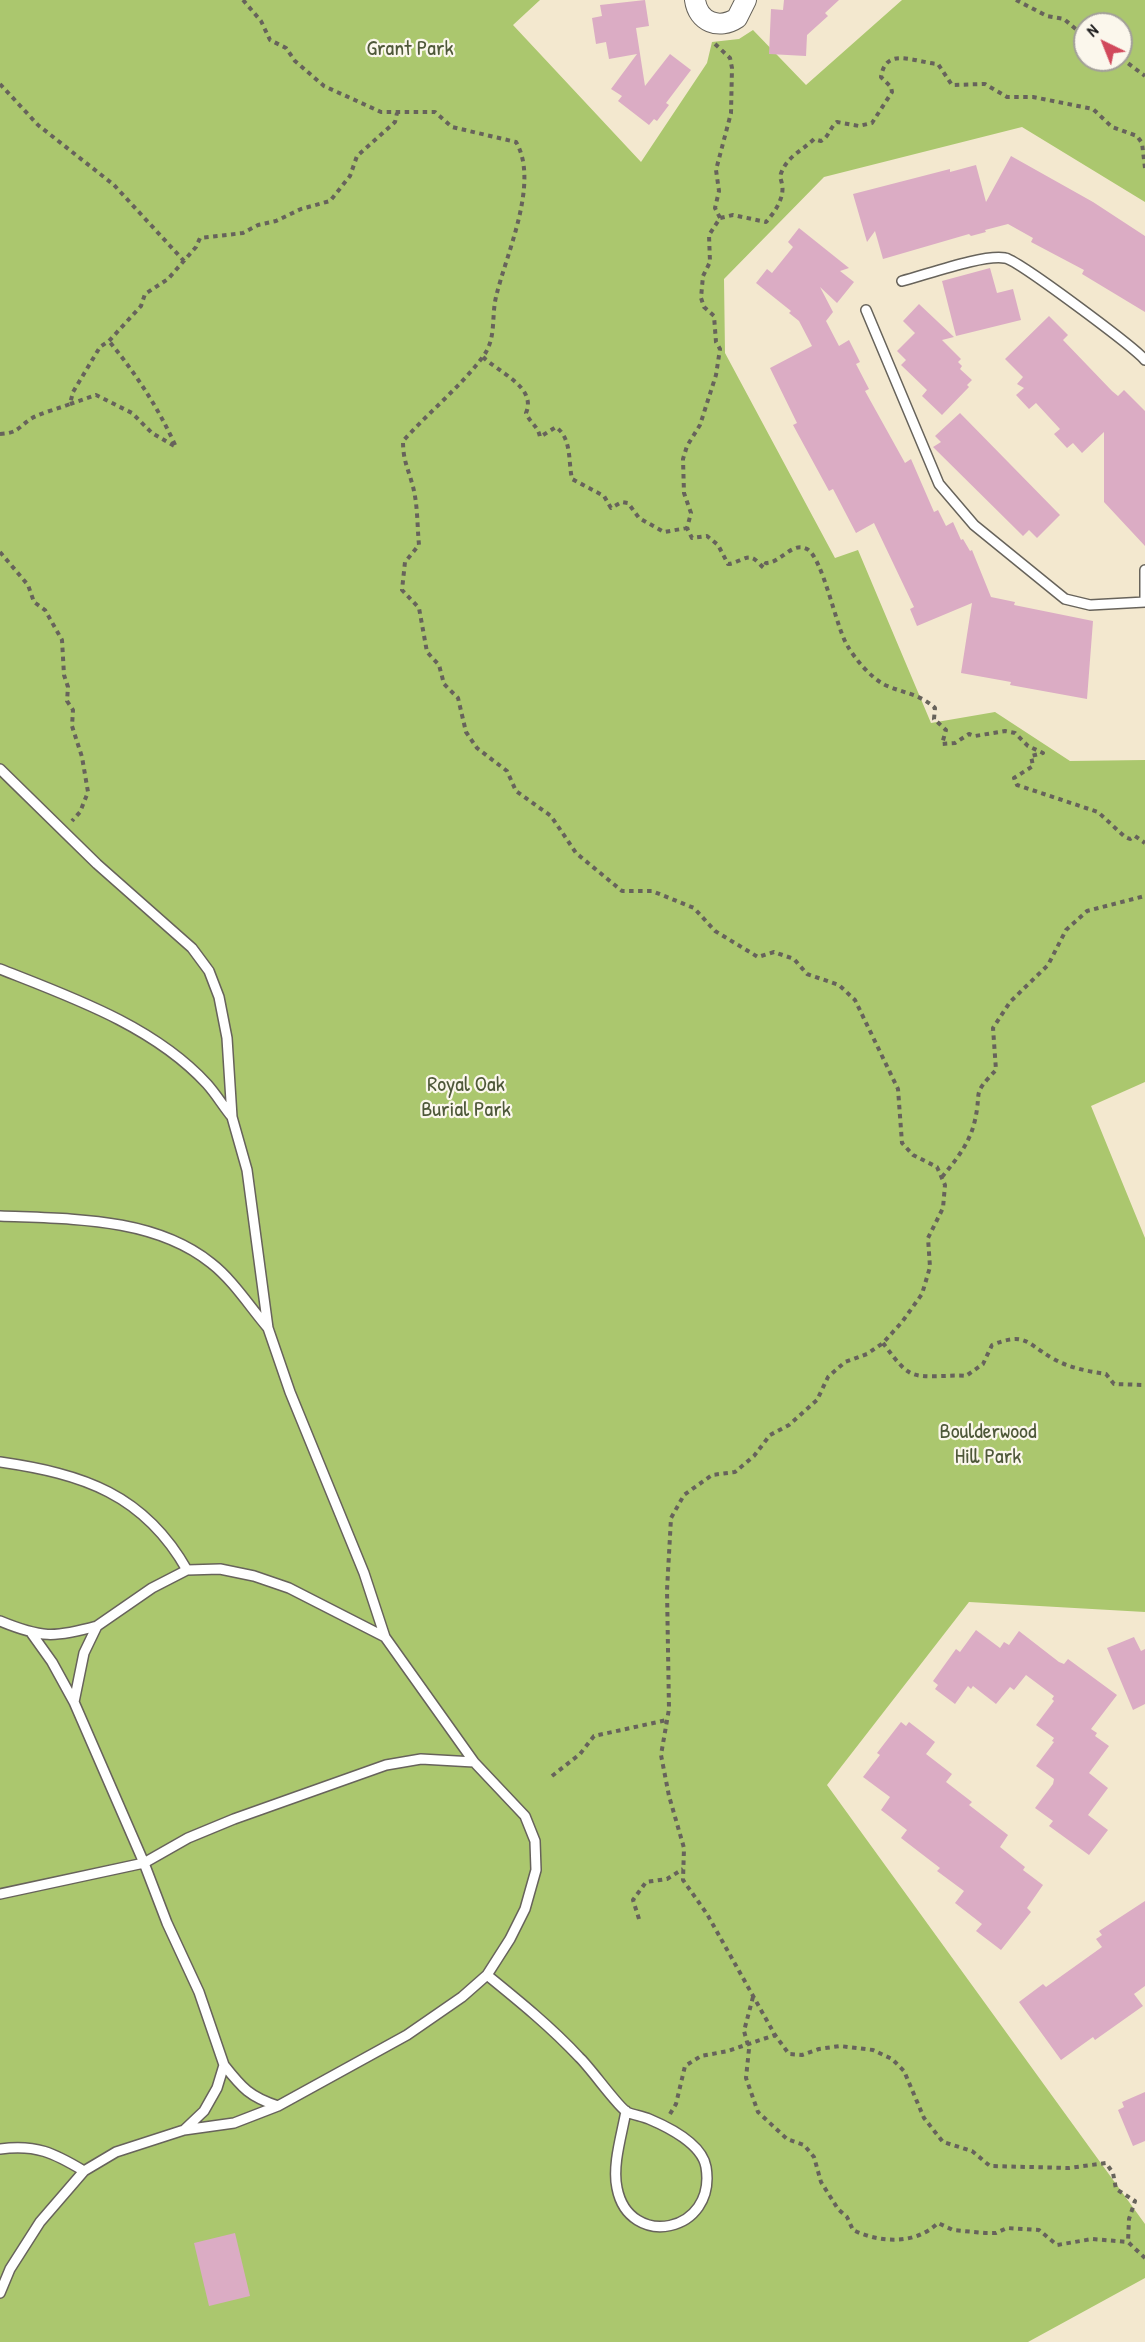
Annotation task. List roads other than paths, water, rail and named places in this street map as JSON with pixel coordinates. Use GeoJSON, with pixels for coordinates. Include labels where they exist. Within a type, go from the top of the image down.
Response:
{"type":"FeatureCollection","features":[{"type":"Feature","properties":{"kind":"street"},"geometry":{"type":"LineString","coordinates":[[695,0],[696,7],[707,21],[723,24],[737,18],[746,0]]}},
{"type":"Feature","properties":{"kind":"lane"},"geometry":{"type":"LineString","coordinates":[[902,281],[986,259],[1006,258],[1046,284],[1145,360]]}},
{"type":"Feature","properties":{"kind":"lane"},"geometry":{"type":"LineString","coordinates":[[866,310],[939,484],[974,525],[1065,599],[1090,605],[1145,602],[1145,570]]}},
{"type":"Feature","properties":{"kind":"lane"},"geometry":{"type":"LineString","coordinates":[[0,769],[64,832],[192,948],[209,971],[219,997],[227,1038],[232,1117],[247,1170],[268,1328],[290,1392],[364,1573],[385,1637],[474,1762],[525,1816],[535,1841],[536,1870],[525,1909],[488,1975],[462,1997],[407,2035],[278,2106],[234,2123],[184,2130],[116,2152],[84,2171],[40,2222],[10,2270],[0,2293]]}},
{"type":"Feature","properties":{"kind":"lane"},"geometry":{"type":"LineString","coordinates":[[0,969],[96,1009],[146,1036],[206,1083],[232,1117]]}},
{"type":"Feature","properties":{"kind":"lane"},"geometry":{"type":"LineString","coordinates":[[0,1216],[116,1225],[157,1233],[188,1246],[213,1265],[268,1328]]}},
{"type":"Feature","properties":{"kind":"lane"},"geometry":{"type":"LineString","coordinates":[[0,1462],[33,1467],[120,1497],[149,1518],[174,1546],[187,1570]]}},
{"type":"Feature","properties":{"kind":"lane"},"geometry":{"type":"LineString","coordinates":[[0,1621],[32,1634],[64,1635],[98,1626],[152,1588],[187,1570],[220,1569],[254,1576],[289,1588],[385,1637]]}},
{"type":"Feature","properties":{"kind":"lane"},"geometry":{"type":"LineString","coordinates":[[74,1701],[84,1653],[98,1626]]}},
{"type":"Feature","properties":{"kind":"lane"},"geometry":{"type":"LineString","coordinates":[[32,1634],[52,1662],[74,1701],[144,1863],[167,1923],[199,1992],[224,2065],[241,2086],[256,2099],[278,2106]]}},
{"type":"Feature","properties":{"kind":"lane"},"geometry":{"type":"LineString","coordinates":[[0,1894],[144,1863],[188,1838],[234,1819],[386,1765],[422,1759],[474,1762]]}},
{"type":"Feature","properties":{"kind":"lane"},"geometry":{"type":"LineString","coordinates":[[488,1975],[579,2056],[626,2111],[665,2126],[692,2145],[706,2165],[707,2190],[696,2212],[678,2225],[656,2228],[635,2218],[621,2202],[616,2186],[626,2111]]}},
{"type":"Feature","properties":{"kind":"lane"},"geometry":{"type":"LineString","coordinates":[[184,2130],[204,2111],[217,2088],[224,2065]]}},
{"type":"Feature","properties":{"kind":"lane"},"geometry":{"type":"LineString","coordinates":[[0,2149],[20,2146],[52,2152],[84,2171]]}},
{"type":"Feature","properties":{"kind":"park label","name":"Grant Park"},"geometry":{"type":"Point","coordinates":[410,49]}},
{"type":"Feature","properties":{"kind":"park label","name":"Royal Oak Burial Park"},"geometry":{"type":"Point","coordinates":[466,1098]}},
{"type":"Feature","properties":{"kind":"park label","name":"Boulderwood Hill Park"},"geometry":{"type":"Point","coordinates":[988,1444]}}]}
